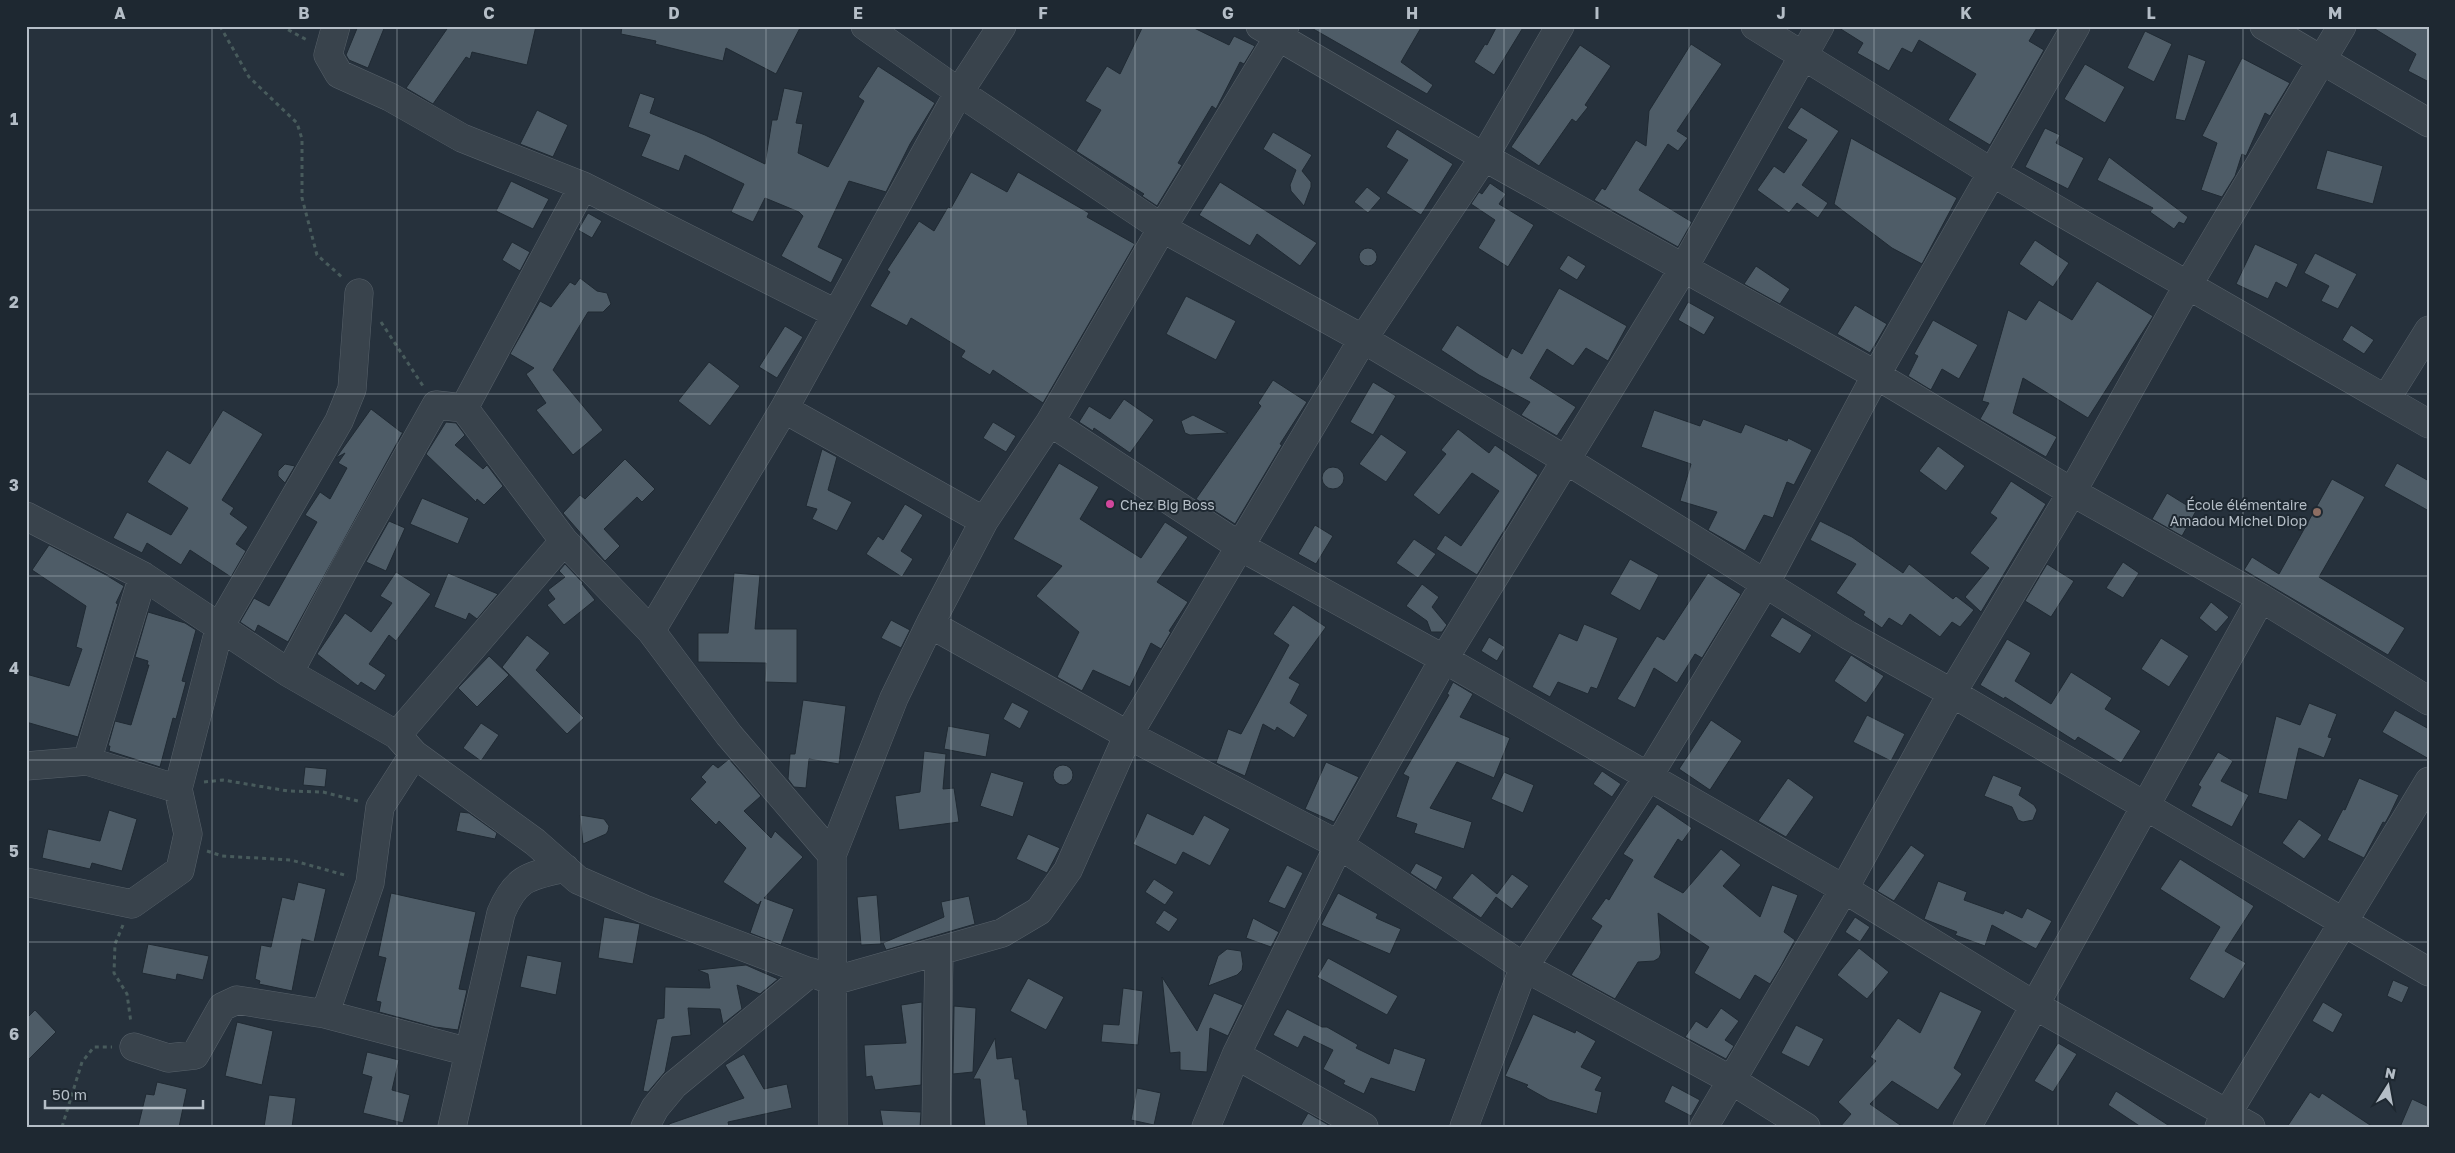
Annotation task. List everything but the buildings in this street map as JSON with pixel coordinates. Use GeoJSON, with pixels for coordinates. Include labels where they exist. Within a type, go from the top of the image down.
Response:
{"type":"FeatureCollection","features":[{"type":"Feature","properties":{"kind":"street"},"geometry":{"type":"LineString","coordinates":[[336,26],[328,55],[339,74],[390,98],[462,138],[584,186],[835,313]]}},
{"type":"Feature","properties":{"kind":"street"},"geometry":{"type":"LineString","coordinates":[[865,26],[959,92],[1162,228],[1363,339],[1566,460],[1848,635],[1952,693],[2429,972]]}},
{"type":"Feature","properties":{"kind":"street"},"geometry":{"type":"LineString","coordinates":[[651,631],[784,409],[835,313],[959,92],[1002,26]]}},
{"type":"Feature","properties":{"kind":"street"},"geometry":{"type":"LineString","coordinates":[[645,1127],[655,1108],[674,1085],[822,976],[940,952],[1002,933],[1039,911],[1068,870],[1128,735],[1363,339],[1484,157],[1560,26]]}},
{"type":"Feature","properties":{"kind":"street"},"geometry":{"type":"LineString","coordinates":[[1755,26],[1993,173],[2429,424]]}},
{"type":"Feature","properties":{"kind":"street"},"geometry":{"type":"LineString","coordinates":[[1206,1127],[1236,1054],[1339,846],[1444,659],[1683,269],[1820,26]]}},
{"type":"Feature","properties":{"kind":"street"},"geometry":{"type":"LineString","coordinates":[[1464,1127],[1524,967],[1648,777],[1765,584],[1876,375],[2076,26]]}},
{"type":"Feature","properties":{"kind":"street"},"geometry":{"type":"LineString","coordinates":[[2264,26],[2429,123]]}},
{"type":"Feature","properties":{"kind":"street"},"geometry":{"type":"LineString","coordinates":[[1704,1127],[1844,889],[1952,693],[2072,492],[2188,285],[2342,26]]}},
{"type":"Feature","properties":{"kind":"street"},"geometry":{"type":"LineString","coordinates":[[833,1127],[822,976],[832,855],[894,698],[984,521],[1050,422],[1275,30],[1484,157],[1876,375],[2072,492],[2261,598],[2429,701]]}},
{"type":"Feature","properties":{"kind":"street"},"geometry":{"type":"LineString","coordinates":[[464,408],[584,186]]}},
{"type":"Feature","properties":{"kind":"street"},"geometry":{"type":"LineString","coordinates":[[26,882],[132,904],[180,870],[188,834],[178,789],[220,626],[339,421],[352,389],[359,293]]}},
{"type":"Feature","properties":{"kind":"street"},"geometry":{"type":"LineString","coordinates":[[2386,400],[2429,330]]}},
{"type":"Feature","properties":{"kind":"street"},"geometry":{"type":"LineString","coordinates":[[289,672],[436,405],[464,408],[564,541],[651,631],[729,735],[832,855]]}},
{"type":"Feature","properties":{"kind":"street"},"geometry":{"type":"LineString","coordinates":[[784,409],[984,521]]}},
{"type":"Feature","properties":{"kind":"street"},"geometry":{"type":"LineString","coordinates":[[1050,422],[1241,547],[1444,659],[1844,889],[2224,1120],[2251,1127]]}},
{"type":"Feature","properties":{"kind":"street"},"geometry":{"type":"LineString","coordinates":[[28,525],[143,576],[289,672],[405,744],[535,842],[578,880],[644,909],[822,976]]}},
{"type":"Feature","properties":{"kind":"street"},"geometry":{"type":"LineString","coordinates":[[325,1014],[370,882],[380,807],[405,744],[564,541]]}},
{"type":"Feature","properties":{"kind":"street"},"geometry":{"type":"LineString","coordinates":[[87,761],[143,576]]}},
{"type":"Feature","properties":{"kind":"street"},"geometry":{"type":"LineString","coordinates":[[1967,1127],[2261,598]]}},
{"type":"Feature","properties":{"kind":"street"},"geometry":{"type":"LineString","coordinates":[[930,624],[1128,735],[1339,846],[1524,967],[1731,1080],[1806,1127]]}},
{"type":"Feature","properties":{"kind":"street"},"geometry":{"type":"LineString","coordinates":[[26,766],[87,761],[178,789]]}},
{"type":"Feature","properties":{"kind":"street"},"geometry":{"type":"LineString","coordinates":[[2224,1120],[2429,781]]}},
{"type":"Feature","properties":{"kind":"street"},"geometry":{"type":"LineString","coordinates":[[452,1127],[501,913],[510,893],[529,877],[565,868]]}},
{"type":"Feature","properties":{"kind":"street"},"geometry":{"type":"LineString","coordinates":[[936,1127],[940,952]]}},
{"type":"Feature","properties":{"kind":"street"},"geometry":{"type":"LineString","coordinates":[[134,1047],[168,1058],[195,1055],[222,1007],[237,1000],[325,1014],[469,1052]]}},
{"type":"Feature","properties":{"kind":"street"},"geometry":{"type":"LineString","coordinates":[[1236,1054],[1364,1127]]}},
{"type":"Feature","properties":{"kind":"path"},"geometry":{"type":"LineString","coordinates":[[220,26],[249,77],[297,123],[302,138],[302,198],[317,255],[368,302],[436,405]]}},
{"type":"Feature","properties":{"kind":"path"},"geometry":{"type":"LineString","coordinates":[[281,26],[328,55]]}},
{"type":"Feature","properties":{"kind":"path"},"geometry":{"type":"LineString","coordinates":[[178,789],[211,780],[223,780],[288,791],[323,792],[380,807]]}},
{"type":"Feature","properties":{"kind":"path"},"geometry":{"type":"LineString","coordinates":[[188,834],[197,848],[222,856],[291,860],[370,882]]}},
{"type":"Feature","properties":{"kind":"path"},"geometry":{"type":"LineString","coordinates":[[62,1127],[82,1062],[94,1047],[134,1047],[127,994],[114,973],[115,944],[132,904]]}},
{"type":"Feature","properties":{"kind":"place","name":"Chez Big Boss"},"geometry":{"type":"Point","coordinates":[1110,504]}},
{"type":"Feature","properties":{"kind":"place","name":"École élémentaire Amadou Michel Diop"},"geometry":{"type":"Point","coordinates":[2317,512]}}]}
